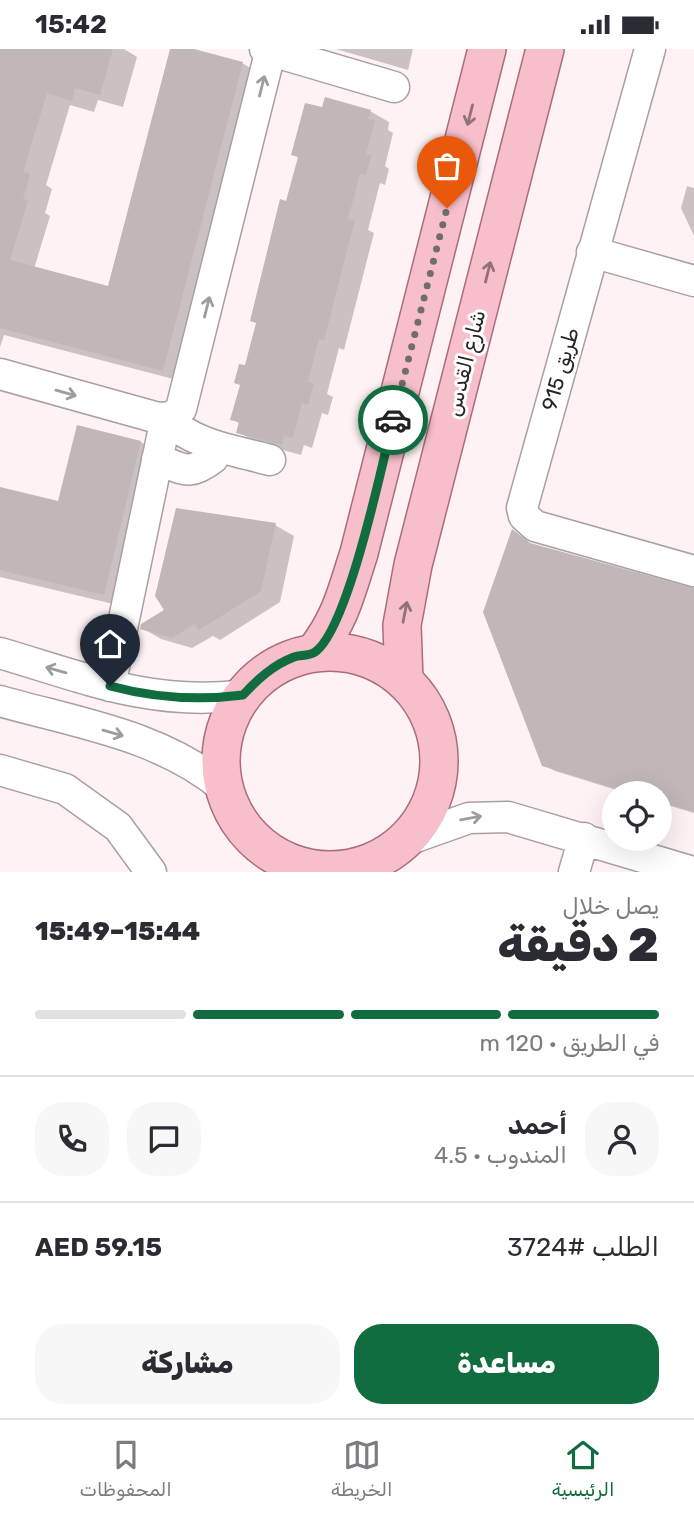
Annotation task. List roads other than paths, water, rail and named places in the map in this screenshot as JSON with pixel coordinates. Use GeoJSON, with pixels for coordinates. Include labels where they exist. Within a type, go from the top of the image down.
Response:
{"type":"FeatureCollection","features":[{"type":"Feature","properties":{"kind":"main road"},"geometry":{"type":"LineString","coordinates":[[315,652],[341,612],[359,553],[487,49]]}},
{"type":"Feature","properties":{"kind":"main road","name":"شارع القدس"},"geometry":{"type":"LineString","coordinates":[[404,680],[402,625],[413,565],[545,49]]}},
{"type":"Feature","properties":{"kind":"main road"},"geometry":{"type":"LineString","coordinates":[[315,652],[347,653],[377,662],[404,680],[423,703],[435,730],[440,759],[436,789],[425,817],[407,840],[363,869],[318,871],[294,865],[272,855],[254,856],[230,807],[220,764],[223,739],[230,716],[243,695],[257,679],[275,666],[294,657],[315,652]]}},
{"type":"Feature","properties":{"kind":"street"},"geometry":{"type":"LineString","coordinates":[[110,686],[157,459],[184,403],[269,49],[394,87]]}},
{"type":"Feature","properties":{"kind":"street","name":"طريق 915"},"geometry":{"type":"LineString","coordinates":[[650,49],[524,499],[524,516],[535,526],[694,571]]}},
{"type":"Feature","properties":{"kind":"street"},"geometry":{"type":"LineString","coordinates":[[593,252],[694,281]]}},
{"type":"Feature","properties":{"kind":"street"},"geometry":{"type":"LineString","coordinates":[[0,374],[158,418],[172,424],[195,439],[268,466],[213,458],[186,445],[172,424]]}},
{"type":"Feature","properties":{"kind":"street"},"geometry":{"type":"LineString","coordinates":[[157,459],[189,471],[199,469],[213,458]]}},
{"type":"Feature","properties":{"kind":"street"},"geometry":{"type":"LineString","coordinates":[[0,653],[148,695],[187,699],[243,695]]}},
{"type":"Feature","properties":{"kind":"street"},"geometry":{"type":"LineString","coordinates":[[0,701],[150,743],[189,762],[224,788]]}},
{"type":"Feature","properties":{"kind":"street"},"geometry":{"type":"LineString","coordinates":[[0,770],[65,789],[118,827],[151,872]]}},
{"type":"Feature","properties":{"kind":"street"},"geometry":{"type":"LineString","coordinates":[[407,840],[456,821],[495,816],[520,819],[584,838],[631,863],[693,872]]}},
{"type":"Feature","properties":{"kind":"street"},"geometry":{"type":"LineString","coordinates":[[574,872],[584,838]]}}]}
